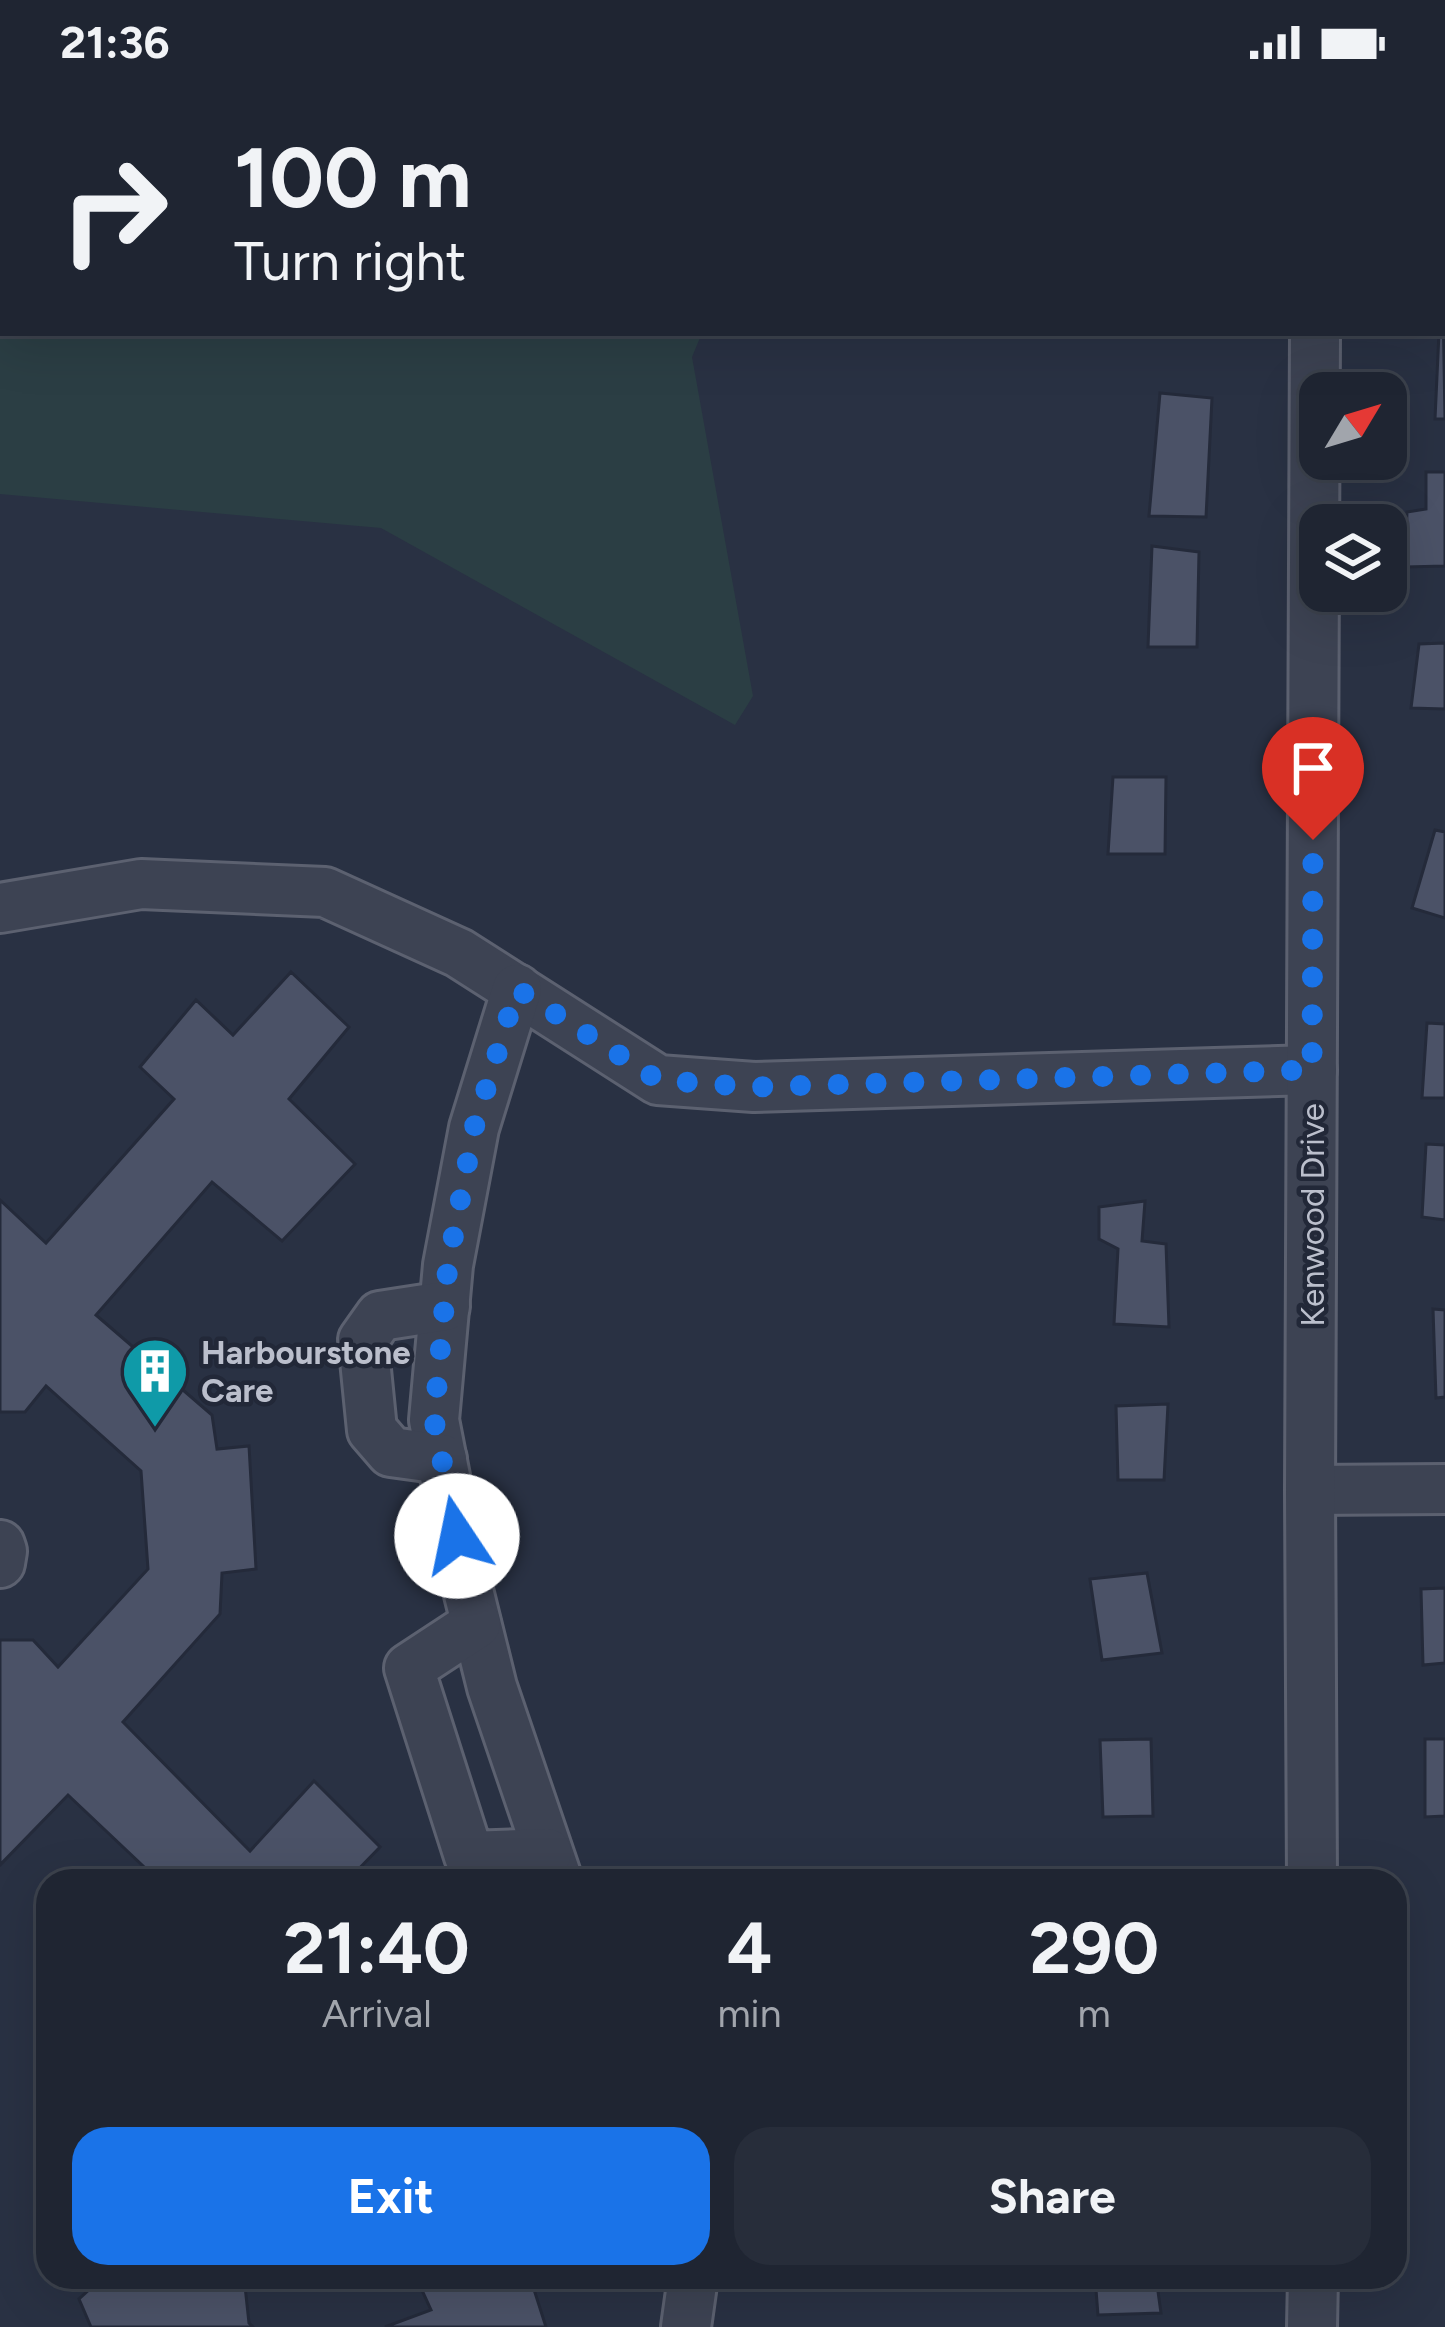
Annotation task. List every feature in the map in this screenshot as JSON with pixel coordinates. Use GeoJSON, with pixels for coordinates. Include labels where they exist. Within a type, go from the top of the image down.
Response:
{"type":"FeatureCollection","features":[{"type":"Feature","properties":{"kind":"street","name":"Kenwood Drive"},"geometry":{"type":"LineString","coordinates":[[1312,1869],[1315,336]]}},
{"type":"Feature","properties":{"kind":"street"},"geometry":{"type":"LineString","coordinates":[[0,908],[141,884],[325,892],[459,953],[658,1080],[754,1087],[1312,1070]]}},
{"type":"Feature","properties":{"kind":"street"},"geometry":{"type":"LineString","coordinates":[[476,1624],[409,1668],[469,1856],[552,1867],[492,1687],[434,1420],[448,1265],[474,1128],[517,989]]}},
{"type":"Feature","properties":{"kind":"street"},"geometry":{"type":"LineString","coordinates":[[442,1459],[391,1452],[372,1430],[363,1340],[380,1316],[445,1306]]}},
{"type":"Feature","properties":{"kind":"street"},"geometry":{"type":"LineString","coordinates":[[1310,1490],[1445,1490]]}},
{"type":"Feature","properties":{"kind":"street"},"geometry":{"type":"LineString","coordinates":[[0,1545],[0,1563]]}},
{"type":"Feature","properties":{"kind":"street"},"geometry":{"type":"LineString","coordinates":[[686,2327],[691,2289]]}},
{"type":"Feature","properties":{"kind":"street"},"geometry":{"type":"LineString","coordinates":[[1312,2327],[1313,2289]]}},
{"type":"Feature","properties":{"kind":"shaded area"},"geometry":{"type":"Polygon","coordinates":[[[0,336],[701,336],[692,357],[753,696],[735,725],[381,528],[0,494],[0,336]]]}},
{"type":"Feature","properties":{"kind":"building"},"geometry":{"type":"Polygon","coordinates":[[[1439,336],[1444,336],[1445,419],[1435,419],[1439,336]]]}},
{"type":"Feature","properties":{"kind":"building"},"geometry":{"type":"Polygon","coordinates":[[[1160,393],[1212,398],[1206,517],[1149,516],[1160,393]]]}},
{"type":"Feature","properties":{"kind":"building"},"geometry":{"type":"Polygon","coordinates":[[[1426,472],[1445,472],[1445,566],[1407,567],[1407,512],[1426,509],[1426,472]]]}},
{"type":"Feature","properties":{"kind":"building"},"geometry":{"type":"Polygon","coordinates":[[[1152,546],[1199,552],[1197,647],[1148,647],[1152,546]]]}},
{"type":"Feature","properties":{"kind":"building"},"geometry":{"type":"Polygon","coordinates":[[[1445,643],[1445,709],[1411,708],[1419,644],[1445,643]]]}},
{"type":"Feature","properties":{"kind":"building"},"geometry":{"type":"Polygon","coordinates":[[[1113,777],[1166,777],[1165,854],[1108,854],[1113,777]]]}},
{"type":"Feature","properties":{"kind":"building"},"geometry":{"type":"Polygon","coordinates":[[[1435,830],[1445,832],[1445,918],[1412,908],[1435,830]]]}},
{"type":"Feature","properties":{"kind":"building","name":"Harbourstone Care"},"geometry":{"type":"Polygon","coordinates":[[[291,972],[349,1027],[289,1099],[355,1164],[282,1241],[212,1182],[96,1315],[212,1415],[217,1449],[249,1446],[256,1569],[222,1573],[220,1614],[123,1722],[250,1851],[314,1781],[380,1847],[359,1869],[146,1869],[68,1795],[0,1865],[0,1640],[33,1640],[58,1667],[148,1569],[141,1471],[46,1386],[25,1412],[0,1412],[0,1200],[46,1243],[174,1099],[140,1067],[196,1000],[233,1035],[291,972]]]}},
{"type":"Feature","properties":{"kind":"building"},"geometry":{"type":"Polygon","coordinates":[[[1427,1023],[1445,1024],[1445,1098],[1422,1098],[1427,1023]]]}},
{"type":"Feature","properties":{"kind":"building"},"geometry":{"type":"Polygon","coordinates":[[[1426,1144],[1445,1145],[1445,1220],[1422,1217],[1426,1144]]]}},
{"type":"Feature","properties":{"kind":"building"},"geometry":{"type":"Polygon","coordinates":[[[1145,1201],[1142,1241],[1166,1244],[1169,1327],[1114,1324],[1118,1249],[1099,1239],[1099,1207],[1145,1201]]]}},
{"type":"Feature","properties":{"kind":"building"},"geometry":{"type":"Polygon","coordinates":[[[1433,1309],[1445,1310],[1445,1397],[1436,1398],[1433,1309]]]}},
{"type":"Feature","properties":{"kind":"building"},"geometry":{"type":"Polygon","coordinates":[[[1168,1404],[1164,1480],[1118,1480],[1116,1406],[1168,1404]]]}},
{"type":"Feature","properties":{"kind":"building"},"geometry":{"type":"Polygon","coordinates":[[[1147,1573],[1162,1653],[1102,1660],[1090,1579],[1147,1573]]]}},
{"type":"Feature","properties":{"kind":"building"},"geometry":{"type":"Polygon","coordinates":[[[1445,1588],[1445,1663],[1423,1665],[1421,1589],[1445,1588]]]}},
{"type":"Feature","properties":{"kind":"building"},"geometry":{"type":"Polygon","coordinates":[[[1151,1739],[1153,1816],[1103,1817],[1100,1740],[1151,1739]]]}},
{"type":"Feature","properties":{"kind":"building"},"geometry":{"type":"Polygon","coordinates":[[[1425,1739],[1445,1739],[1445,1816],[1425,1817],[1425,1739]]]}},
{"type":"Feature","properties":{"kind":"building"},"geometry":{"type":"Polygon","coordinates":[[[90,2289],[245,2289],[253,2327],[91,2327],[79,2299],[90,2289]]]}},
{"type":"Feature","properties":{"kind":"building"},"geometry":{"type":"Polygon","coordinates":[[[421,2289],[534,2289],[546,2327],[385,2327],[431,2310],[421,2289]]]}},
{"type":"Feature","properties":{"kind":"building"},"geometry":{"type":"Polygon","coordinates":[[[1096,2289],[1158,2289],[1161,2313],[1098,2315],[1096,2289]]]}},
{"type":"Feature","properties":{"kind":"place","name":"Harbourstone Care"},"geometry":{"type":"Point","coordinates":[155,1430]}},
{"type":"Feature","properties":{"kind":"route"},"geometry":{"type":"LineString","coordinates":[[457,1536],[434,1420],[448,1265],[474,1128],[517,989],[658,1080],[754,1087],[1312,1070],[1313,840]]}}]}
